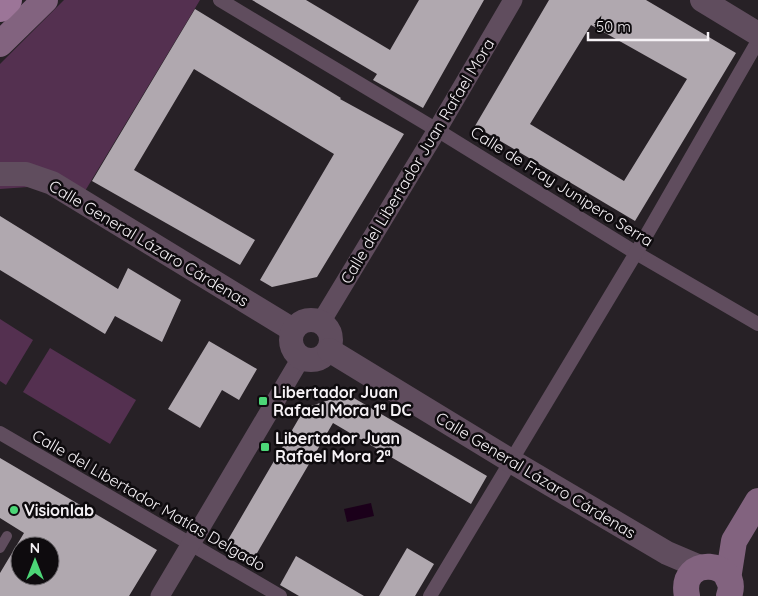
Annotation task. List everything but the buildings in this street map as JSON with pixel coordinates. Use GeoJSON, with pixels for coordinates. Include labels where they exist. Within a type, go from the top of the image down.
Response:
{"type":"FeatureCollection","features":[{"type":"Feature","properties":{"kind":"main road"},"geometry":{"type":"LineString","coordinates":[[0,10],[9,0]]}},
{"type":"Feature","properties":{"kind":"main road"},"geometry":{"type":"LineString","coordinates":[[0,44],[46,0]]}},
{"type":"Feature","properties":{"kind":"main road"},"geometry":{"type":"LineString","coordinates":[[714,583],[758,501]]}},
{"type":"Feature","properties":{"kind":"street","name":"Calle de Fray Junipero Serra"},"geometry":{"type":"LineString","coordinates":[[220,0],[437,130],[636,253],[758,324]]}},
{"type":"Feature","properties":{"kind":"street","name":"Calle del Libertador Juan Rafael Mora"},"geometry":{"type":"LineString","coordinates":[[320,322],[437,130],[513,0]]}},
{"type":"Feature","properties":{"kind":"street"},"geometry":{"type":"LineString","coordinates":[[713,3],[758,34]]}},
{"type":"Feature","properties":{"kind":"street"},"geometry":{"type":"LineString","coordinates":[[430,596],[636,253],[758,41]]}},
{"type":"Feature","properties":{"kind":"street","name":"Calle General Lázaro Cárdenas"},"geometry":{"type":"LineString","coordinates":[[0,174],[26,174],[52,183],[292,330]]}},
{"type":"Feature","properties":{"kind":"street"},"geometry":{"type":"LineString","coordinates":[[314,320],[320,322],[329,331],[331,337],[329,350],[314,361],[301,358],[296,354],[290,343],[292,330],[302,322],[314,320]]}},
{"type":"Feature","properties":{"kind":"street","name":"Calle General Lázaro Cárdenas"},"geometry":{"type":"LineString","coordinates":[[329,350],[714,583]]}},
{"type":"Feature","properties":{"kind":"street"},"geometry":{"type":"LineString","coordinates":[[160,596],[301,358]]}},
{"type":"Feature","properties":{"kind":"street","name":"Calle del Libertador Matías Delgado"},"geometry":{"type":"LineString","coordinates":[[0,433],[280,596]]}},
{"type":"Feature","properties":{"kind":"lane"},"geometry":{"type":"LineString","coordinates":[[0,548],[7,536]]}},
{"type":"Feature","properties":{"kind":"shaded area"},"geometry":{"type":"Polygon","coordinates":[[[64,0],[200,0],[76,206],[42,186],[0,189],[0,64],[64,0]]]}},
{"type":"Feature","properties":{"kind":"shaded area"},"geometry":{"type":"Polygon","coordinates":[[[0,319],[33,340],[6,385],[0,381],[0,319]]]}},
{"type":"Feature","properties":{"kind":"shaded area"},"geometry":{"type":"Polygon","coordinates":[[[50,348],[136,400],[110,444],[23,392],[50,348]]]}},
{"type":"Feature","properties":{"kind":"shaded area"},"geometry":{"type":"Polygon","coordinates":[[[371,503],[374,516],[347,522],[344,509],[371,503]]]}},
{"type":"Feature","properties":{"kind":"place","name":"Libertador Juan Rafael Mora 1ª DC"},"geometry":{"type":"Point","coordinates":[263,401]}},
{"type":"Feature","properties":{"kind":"place","name":"Libertador Juan Rafael Mora 2ª"},"geometry":{"type":"Point","coordinates":[265,447]}},
{"type":"Feature","properties":{"kind":"place","name":"Visionlab"},"geometry":{"type":"Point","coordinates":[14,510]}}]}
